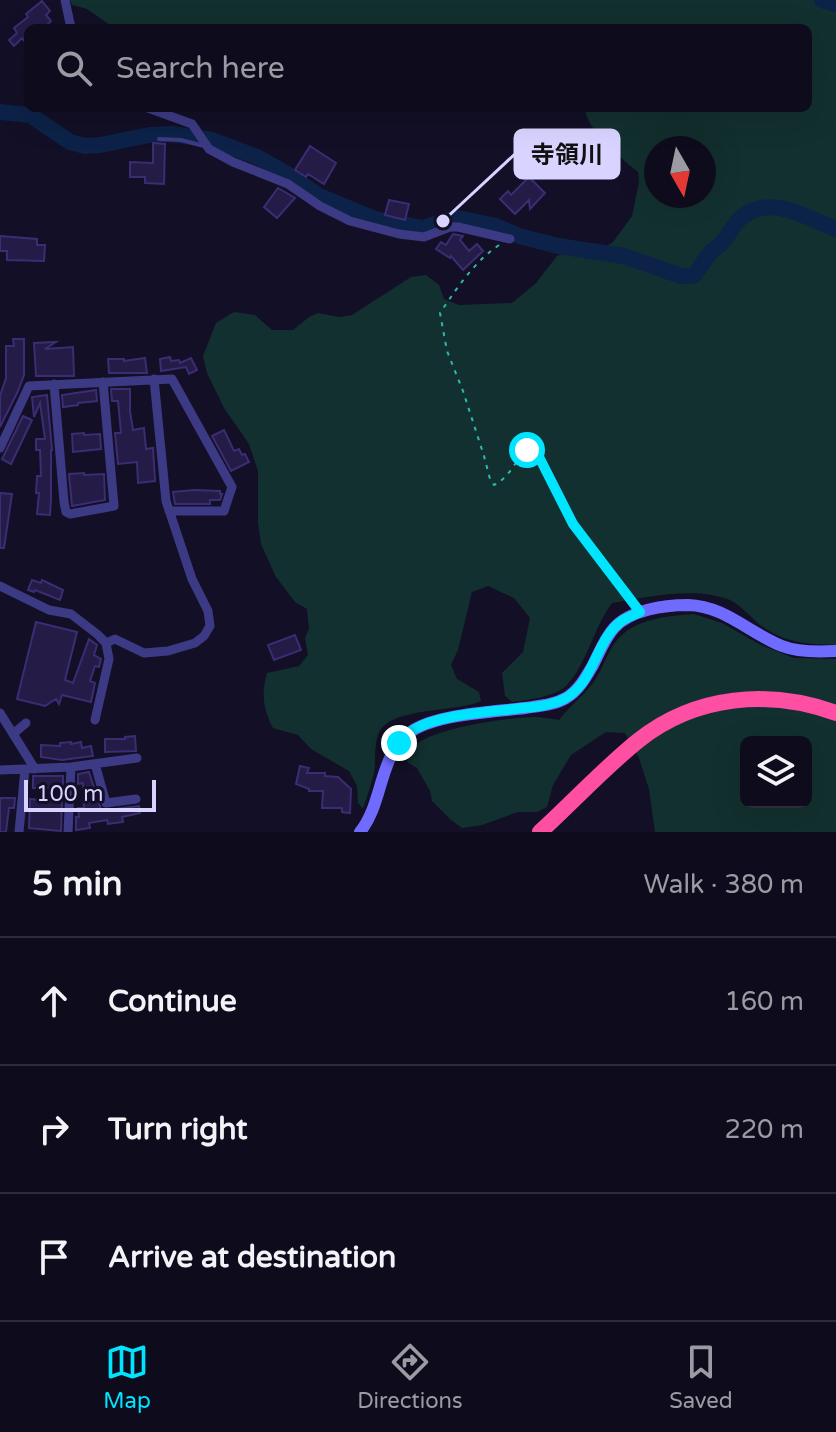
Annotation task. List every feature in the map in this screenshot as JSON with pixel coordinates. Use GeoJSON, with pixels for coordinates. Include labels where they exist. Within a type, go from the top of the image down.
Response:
{"type":"FeatureCollection","features":[{"type":"Feature","properties":{"kind":"highway"},"geometry":{"type":"LineString","coordinates":[[540,832],[641,739],[679,716],[727,701],[754,699],[780,699],[814,705],[836,713]]}},
{"type":"Feature","properties":{"kind":"street"},"geometry":{"type":"LineString","coordinates":[[65,0],[70,24]]}},
{"type":"Feature","properties":{"kind":"street"},"geometry":{"type":"LineString","coordinates":[[159,112],[192,124],[208,148],[233,162],[288,184],[320,206],[350,221],[424,237],[458,227],[507,238]]}},
{"type":"Feature","properties":{"kind":"street"},"geometry":{"type":"LineString","coordinates":[[106,643],[115,639],[144,653],[168,651],[195,643],[210,626],[208,611],[192,579],[166,501],[154,379]]}},
{"type":"Feature","properties":{"kind":"street"},"geometry":{"type":"LineString","coordinates":[[0,448],[29,386],[172,379],[232,487],[224,511],[169,511]]}},
{"type":"Feature","properties":{"kind":"street"},"geometry":{"type":"LineString","coordinates":[[54,384],[64,502],[66,512],[70,514],[114,506],[103,382]]}},
{"type":"Feature","properties":{"kind":"street"},"geometry":{"type":"LineString","coordinates":[[0,586],[49,610],[71,614],[106,643],[109,659],[99,682],[95,720]]}},
{"type":"Feature","properties":{"kind":"street"},"geometry":{"type":"LineString","coordinates":[[360,832],[369,817],[391,756],[399,743],[413,731],[446,718],[532,707],[566,698],[586,677],[614,628],[623,619],[640,612],[689,605],[713,609],[780,646],[836,651]]}},
{"type":"Feature","properties":{"kind":"street"},"geometry":{"type":"LineString","coordinates":[[0,713],[30,769],[19,832]]}},
{"type":"Feature","properties":{"kind":"street"},"geometry":{"type":"LineString","coordinates":[[13,734],[26,723]]}},
{"type":"Feature","properties":{"kind":"street"},"geometry":{"type":"LineString","coordinates":[[0,770],[71,767],[137,758]]}},
{"type":"Feature","properties":{"kind":"street"},"geometry":{"type":"LineString","coordinates":[[95,764],[106,803],[136,799]]}},
{"type":"Feature","properties":{"kind":"street"},"geometry":{"type":"LineString","coordinates":[[68,832],[71,767]]}},
{"type":"Feature","properties":{"kind":"lane"},"geometry":{"type":"LineString","coordinates":[[159,139],[181,140],[208,148]]}},
{"type":"Feature","properties":{"kind":"path"},"geometry":{"type":"LineString","coordinates":[[507,238],[465,276],[440,313],[447,351],[463,391],[490,479],[494,485],[503,481],[527,450],[534,447],[573,524],[640,612]]}},
{"type":"Feature","properties":{"kind":"green space"},"geometry":{"type":"Polygon","coordinates":[[[70,0],[836,0],[836,645],[805,643],[776,635],[734,602],[716,596],[671,594],[612,603],[579,668],[566,686],[548,695],[512,702],[505,696],[502,673],[523,652],[530,618],[514,598],[488,586],[472,592],[458,650],[451,665],[457,679],[479,692],[481,701],[408,715],[384,726],[378,735],[374,773],[363,809],[358,803],[357,786],[349,771],[311,749],[298,735],[273,728],[267,714],[264,687],[267,673],[299,666],[308,655],[305,638],[309,629],[307,609],[295,602],[276,577],[261,544],[258,471],[249,444],[224,408],[207,373],[203,356],[216,323],[234,312],[255,315],[272,330],[293,330],[318,313],[339,317],[352,315],[411,277],[426,275],[439,285],[444,299],[459,305],[512,303],[536,283],[557,256],[569,252],[594,254],[613,242],[632,216],[638,172],[598,134],[586,112],[812,112],[812,24],[108,24],[87,9],[72,5],[70,0]]]}},
{"type":"Feature","properties":{"kind":"green space"},"geometry":{"type":"Polygon","coordinates":[[[694,614],[722,623],[761,645],[794,658],[836,659],[836,832],[655,832],[649,789],[639,758],[625,733],[606,732],[571,755],[553,785],[547,807],[537,812],[518,812],[482,825],[462,828],[432,801],[417,768],[407,762],[418,743],[445,731],[476,724],[536,717],[559,720],[593,683],[618,639],[634,627],[653,619],[694,614]]]}},
{"type":"Feature","properties":{"kind":"building"},"geometry":{"type":"Polygon","coordinates":[[[42,1],[50,11],[46,15],[51,21],[48,24],[24,24],[24,41],[22,38],[14,46],[9,40],[17,33],[14,28],[28,17],[26,14],[42,1]]]}},
{"type":"Feature","properties":{"kind":"building"},"geometry":{"type":"Polygon","coordinates":[[[153,143],[165,144],[164,184],[145,183],[145,177],[130,177],[130,162],[153,163],[153,143]]]}},
{"type":"Feature","properties":{"kind":"building"},"geometry":{"type":"Polygon","coordinates":[[[310,146],[336,163],[324,184],[295,170],[310,146]]]}},
{"type":"Feature","properties":{"kind":"building"},"geometry":{"type":"Polygon","coordinates":[[[529,177],[545,193],[530,209],[529,200],[515,214],[500,199],[508,191],[511,195],[529,177]]]}},
{"type":"Feature","properties":{"kind":"building"},"geometry":{"type":"Polygon","coordinates":[[[278,188],[295,198],[277,218],[264,207],[278,188]]]}},
{"type":"Feature","properties":{"kind":"building"},"geometry":{"type":"Polygon","coordinates":[[[389,200],[409,204],[405,220],[385,215],[389,200]]]}},
{"type":"Feature","properties":{"kind":"building"},"geometry":{"type":"Polygon","coordinates":[[[453,234],[463,236],[460,240],[469,251],[477,244],[483,251],[463,270],[451,256],[436,249],[441,242],[446,245],[453,234]]]}},
{"type":"Feature","properties":{"kind":"building"},"geometry":{"type":"Polygon","coordinates":[[[0,236],[37,239],[37,245],[45,245],[44,261],[7,260],[7,251],[0,251],[0,236]]]}},
{"type":"Feature","properties":{"kind":"building"},"geometry":{"type":"Polygon","coordinates":[[[13,339],[24,339],[24,375],[0,427],[6,346],[14,346],[13,339]]]}},
{"type":"Feature","properties":{"kind":"building"},"geometry":{"type":"Polygon","coordinates":[[[56,342],[45,349],[73,347],[74,376],[36,376],[34,343],[56,342]]]}},
{"type":"Feature","properties":{"kind":"building"},"geometry":{"type":"Polygon","coordinates":[[[170,357],[171,361],[179,360],[180,363],[191,358],[197,370],[189,374],[186,367],[161,371],[160,359],[170,357]]]}},
{"type":"Feature","properties":{"kind":"building"},"geometry":{"type":"Polygon","coordinates":[[[145,358],[147,373],[109,373],[108,359],[124,361],[145,358]]]}},
{"type":"Feature","properties":{"kind":"building"},"geometry":{"type":"Polygon","coordinates":[[[111,389],[130,389],[133,430],[144,428],[146,449],[153,448],[155,481],[138,483],[137,462],[118,464],[115,433],[121,433],[118,401],[112,401],[111,389]]]}},
{"type":"Feature","properties":{"kind":"building"},"geometry":{"type":"Polygon","coordinates":[[[96,390],[97,401],[63,407],[62,395],[96,390]]]}},
{"type":"Feature","properties":{"kind":"building"},"geometry":{"type":"Polygon","coordinates":[[[47,395],[52,450],[50,515],[37,514],[37,476],[41,476],[40,450],[36,450],[36,439],[45,439],[40,403],[34,417],[32,397],[47,395]]]}},
{"type":"Feature","properties":{"kind":"building"},"geometry":{"type":"Polygon","coordinates":[[[23,416],[32,420],[11,464],[2,459],[23,416]]]}},
{"type":"Feature","properties":{"kind":"building"},"geometry":{"type":"Polygon","coordinates":[[[224,430],[234,451],[239,449],[249,462],[231,471],[212,436],[224,430]]]}},
{"type":"Feature","properties":{"kind":"building"},"geometry":{"type":"Polygon","coordinates":[[[72,434],[100,434],[101,449],[73,452],[72,434]]]}},
{"type":"Feature","properties":{"kind":"building"},"geometry":{"type":"Polygon","coordinates":[[[69,474],[104,474],[105,500],[72,506],[69,474]]]}},
{"type":"Feature","properties":{"kind":"building"},"geometry":{"type":"Polygon","coordinates":[[[220,491],[222,494],[220,500],[210,500],[210,504],[175,504],[173,492],[220,491]]]}},
{"type":"Feature","properties":{"kind":"building"},"geometry":{"type":"Polygon","coordinates":[[[0,493],[12,494],[4,548],[0,548],[0,493]]]}},
{"type":"Feature","properties":{"kind":"building"},"geometry":{"type":"Polygon","coordinates":[[[32,580],[41,583],[42,580],[63,590],[60,600],[28,590],[32,580]]]}},
{"type":"Feature","properties":{"kind":"building"},"geometry":{"type":"Polygon","coordinates":[[[36,622],[77,632],[65,680],[73,683],[89,639],[97,645],[94,655],[101,659],[90,681],[95,683],[91,702],[62,695],[59,704],[56,699],[45,706],[17,699],[36,622]]]}},
{"type":"Feature","properties":{"kind":"building"},"geometry":{"type":"Polygon","coordinates":[[[295,635],[301,650],[274,660],[268,645],[295,635]]]}},
{"type":"Feature","properties":{"kind":"building"},"geometry":{"type":"Polygon","coordinates":[[[135,736],[136,751],[105,752],[105,739],[135,736]]]}},
{"type":"Feature","properties":{"kind":"building"},"geometry":{"type":"Polygon","coordinates":[[[81,742],[82,748],[91,746],[93,756],[62,760],[41,757],[41,745],[60,746],[60,743],[81,742]]]}},
{"type":"Feature","properties":{"kind":"building"},"geometry":{"type":"Polygon","coordinates":[[[300,766],[309,768],[307,773],[338,777],[351,789],[350,813],[342,812],[342,808],[322,808],[323,791],[309,791],[296,784],[300,766]]]}},
{"type":"Feature","properties":{"kind":"building"},"geometry":{"type":"Polygon","coordinates":[[[89,772],[101,809],[139,806],[140,813],[122,817],[123,822],[108,824],[107,820],[89,823],[90,828],[76,830],[78,808],[84,808],[83,783],[78,784],[78,774],[89,772]]]}},
{"type":"Feature","properties":{"kind":"building"},"geometry":{"type":"Polygon","coordinates":[[[33,776],[63,776],[63,788],[33,788],[33,776]]]}},
{"type":"Feature","properties":{"kind":"building"},"geometry":{"type":"Polygon","coordinates":[[[0,798],[15,798],[14,808],[9,808],[6,832],[0,832],[0,798]]]}},
{"type":"Feature","properties":{"kind":"building"},"geometry":{"type":"Polygon","coordinates":[[[30,799],[62,802],[61,831],[29,828],[30,799]]]}},
{"type":"Feature","properties":{"kind":"waterway"},"geometry":{"type":"LineString","coordinates":[[822,0],[836,4]]}},
{"type":"Feature","properties":{"kind":"waterway"},"geometry":{"type":"LineString","coordinates":[[0,112],[30,115],[70,142],[85,146],[149,135],[172,134],[212,140],[257,157],[319,196],[375,219],[423,228],[458,218],[496,226],[519,236],[558,246],[624,256],[681,276],[693,276],[738,221],[752,211],[764,208],[788,210],[836,229]]}},
{"type":"Feature","properties":{"kind":"place","name":"寺領川"},"geometry":{"type":"Point","coordinates":[443,221]}},
{"type":"Feature","properties":{"kind":"route"},"geometry":{"type":"LineString","coordinates":[[399,743],[413,731],[446,718],[532,707],[566,698],[586,677],[614,628],[623,619],[640,612],[573,524],[534,447],[527,450]]}}]}
